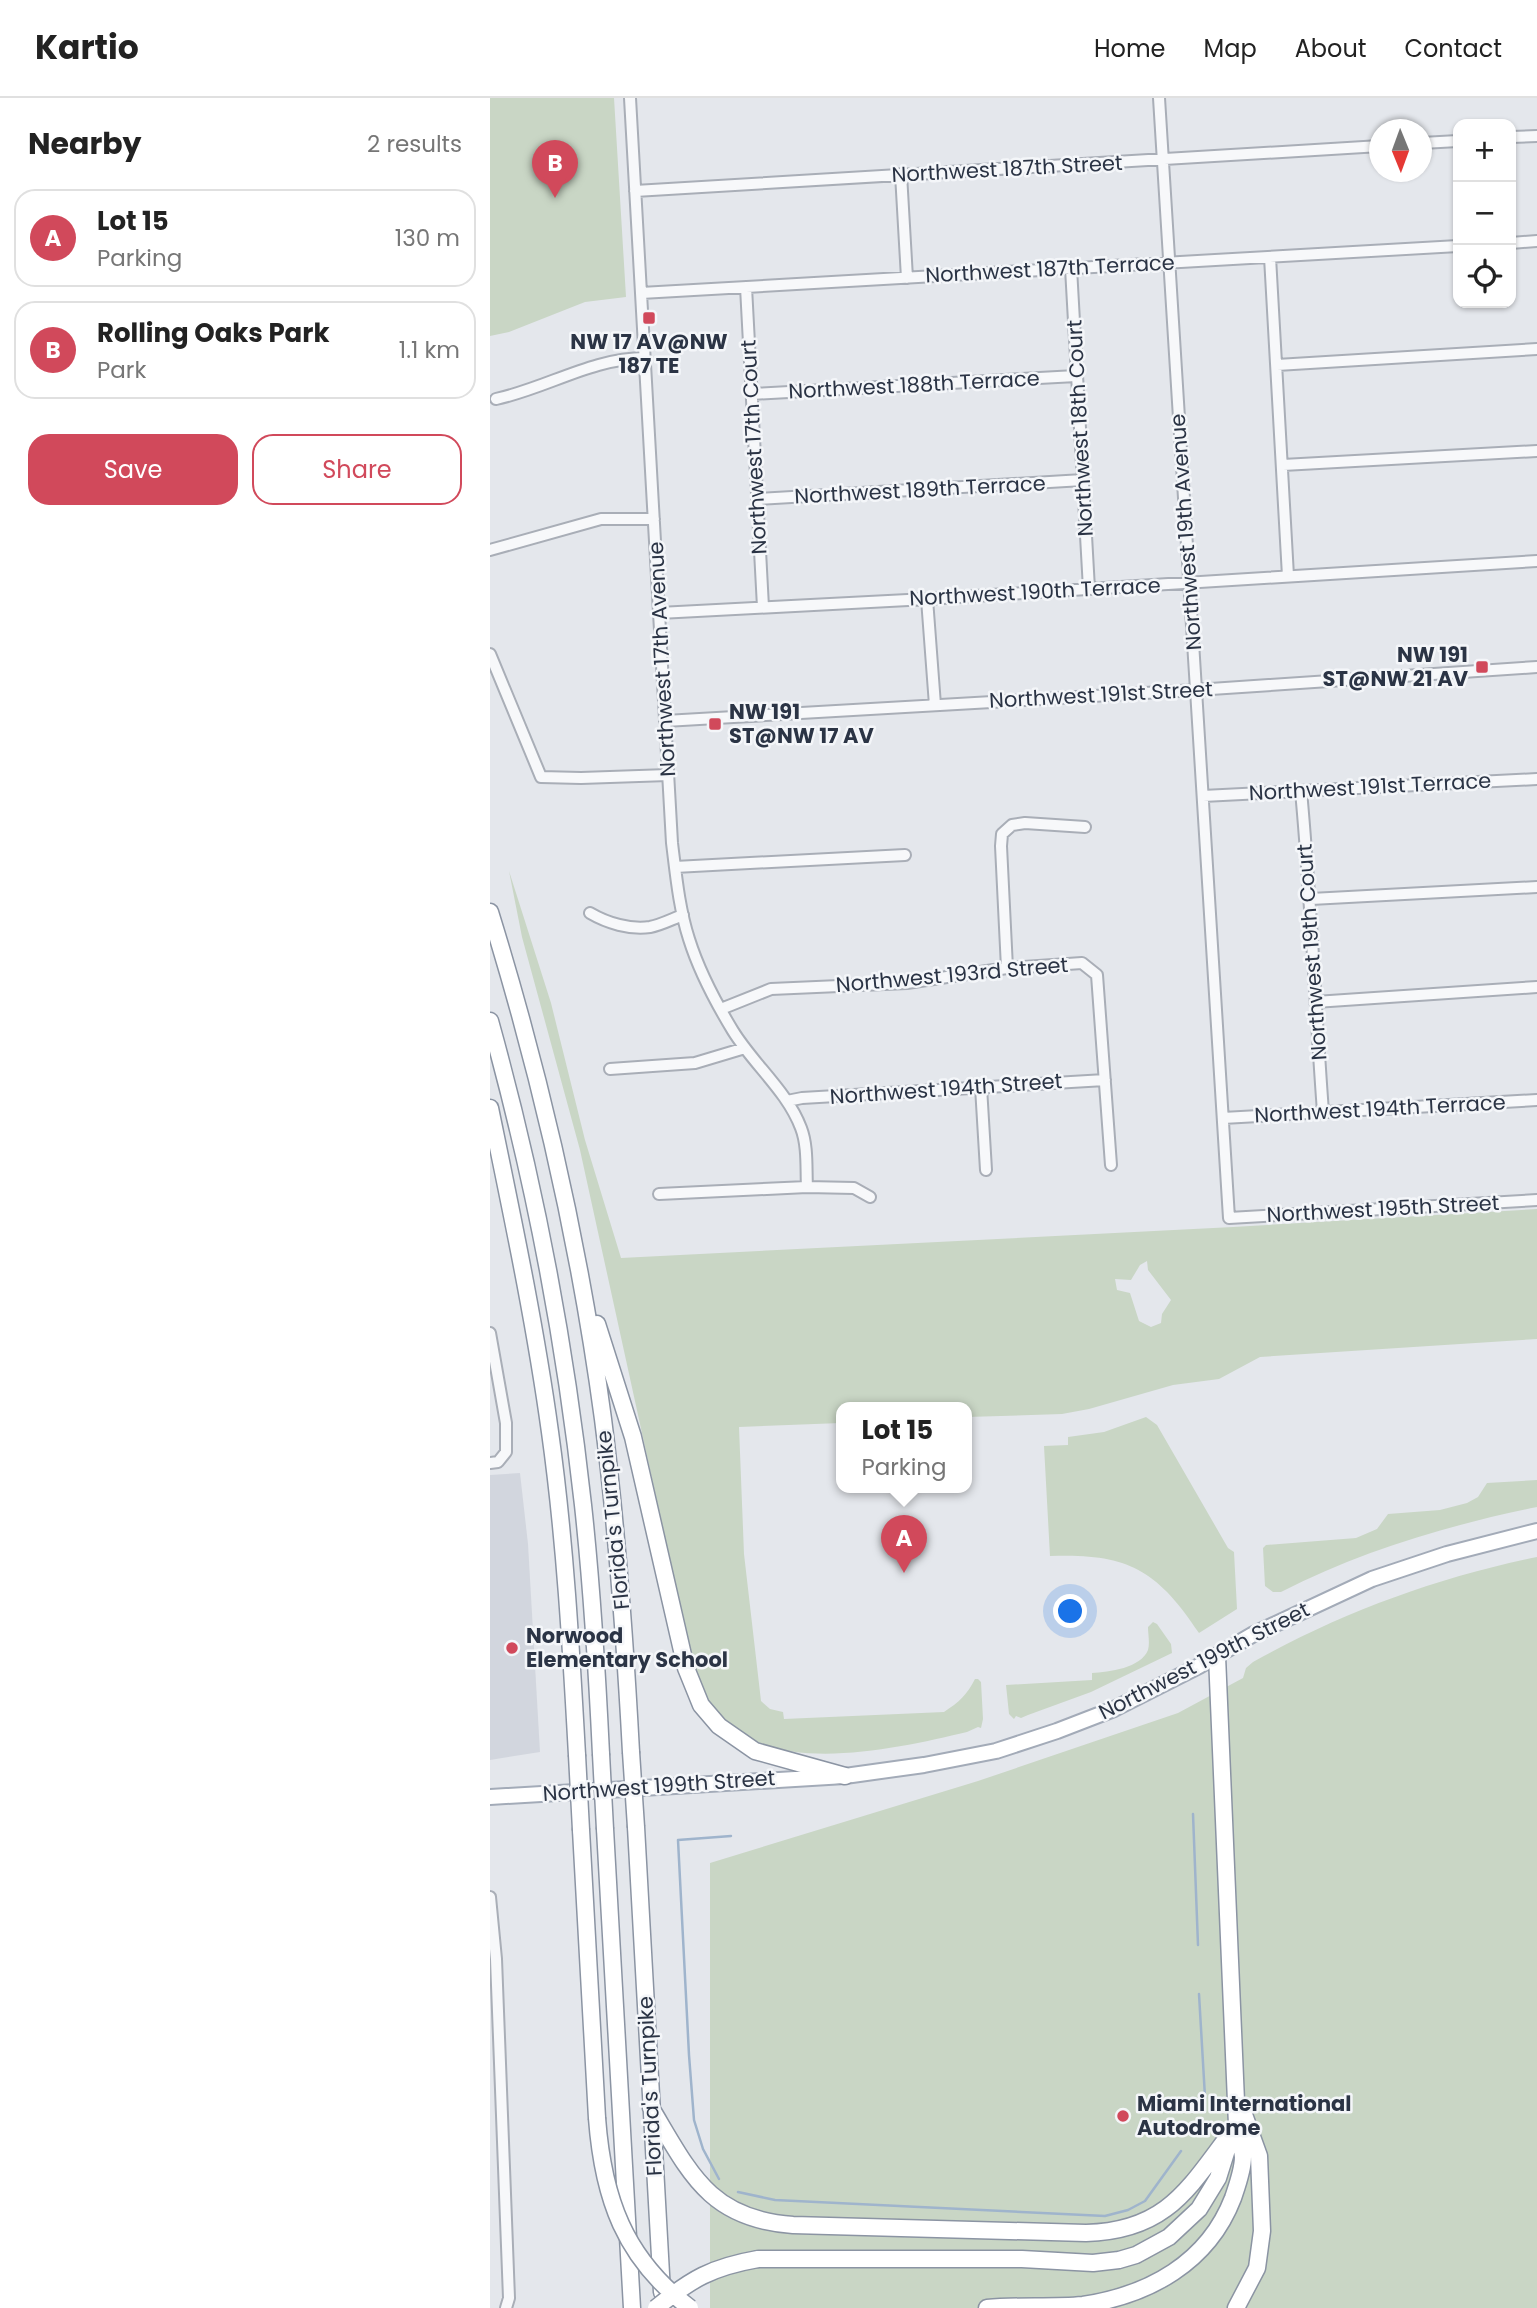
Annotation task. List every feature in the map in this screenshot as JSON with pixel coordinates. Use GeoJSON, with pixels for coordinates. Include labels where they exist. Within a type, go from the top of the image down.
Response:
{"type":"FeatureCollection","features":[{"type":"Feature","properties":{"kind":"highway","name":"Florida's Turnpike"},"geometry":{"type":"LineString","coordinates":[[490,912],[542,1096],[579,1267],[599,1392],[623,1613],[663,2308]]}},
{"type":"Feature","properties":{"kind":"highway","name":"Florida's Turnpike"},"geometry":{"type":"LineString","coordinates":[[490,1020],[535,1205],[553,1297],[569,1397],[590,1578],[632,2308]]}},
{"type":"Feature","properties":{"kind":"highway"},"geometry":{"type":"LineString","coordinates":[[490,1108],[527,1290],[550,1431],[565,1573],[602,2167],[619,2222],[631,2245],[651,2272],[690,2308]]}},
{"type":"Feature","properties":{"kind":"highway"},"geometry":{"type":"LineString","coordinates":[[579,1267],[633,1437],[686,1668],[695,1694],[719,1726],[748,1748],[768,1756],[845,1776]]}},
{"type":"Feature","properties":{"kind":"highway"},"geometry":{"type":"LineString","coordinates":[[987,2308],[1081,2306],[1139,2292],[1165,2279],[1203,2249],[1228,2211],[1237,2186],[1243,2158],[1237,2125],[1217,1656]]}},
{"type":"Feature","properties":{"kind":"highway"},"geometry":{"type":"LineString","coordinates":[[1236,2308],[1257,2268],[1262,2231],[1259,2156],[1237,2095]]}},
{"type":"Feature","properties":{"kind":"highway"},"geometry":{"type":"LineString","coordinates":[[651,2108],[685,2166],[715,2199],[752,2218],[779,2224],[807,2225],[1086,2233],[1130,2228],[1156,2216],[1176,2202],[1192,2186],[1237,2125]]}},
{"type":"Feature","properties":{"kind":"highway"},"geometry":{"type":"LineString","coordinates":[[656,2308],[697,2277],[735,2263],[758,2259],[1022,2259],[1093,2263],[1127,2258],[1170,2237],[1199,2209],[1218,2178],[1224,2155],[1237,2125]]}},
{"type":"Feature","properties":{"kind":"main road","name":"Northwest 199th Street"},"geometry":{"type":"LineString","coordinates":[[490,1797],[845,1776],[996,1751],[1114,1709],[1252,1635],[1373,1579],[1447,1554],[1537,1531]]}},
{"type":"Feature","properties":{"kind":"street","name":"Northwest 17th Avenue"},"geometry":{"type":"LineString","coordinates":[[630,98],[668,775],[675,867],[682,915],[689,940],[721,1009],[745,1048],[787,1101],[802,1129],[807,1187]]}},
{"type":"Feature","properties":{"kind":"street","name":"Northwest 19th Avenue"},"geometry":{"type":"LineString","coordinates":[[1159,98],[1229,1218]]}},
{"type":"Feature","properties":{"kind":"street"},"geometry":{"type":"LineString","coordinates":[[1516,137],[1537,136]]}},
{"type":"Feature","properties":{"kind":"street"},"geometry":{"type":"LineString","coordinates":[[1432,142],[1453,141]]}},
{"type":"Feature","properties":{"kind":"street","name":"Northwest 187th Street"},"geometry":{"type":"LineString","coordinates":[[635,191],[1369,147]]}},
{"type":"Feature","properties":{"kind":"street"},"geometry":{"type":"LineString","coordinates":[[901,174],[907,278]]}},
{"type":"Feature","properties":{"kind":"street"},"geometry":{"type":"LineString","coordinates":[[1516,243],[1537,241]]}},
{"type":"Feature","properties":{"kind":"street","name":"Northwest 187th Terrace"},"geometry":{"type":"LineString","coordinates":[[641,293],[1453,246]]}},
{"type":"Feature","properties":{"kind":"street"},"geometry":{"type":"LineString","coordinates":[[1270,257],[1288,576]]}},
{"type":"Feature","properties":{"kind":"street","name":"Northwest 18th Court"},"geometry":{"type":"LineString","coordinates":[[1071,268],[1090,589]]}},
{"type":"Feature","properties":{"kind":"street","name":"Northwest 17th Court"},"geometry":{"type":"LineString","coordinates":[[746,287],[763,607]]}},
{"type":"Feature","properties":{"kind":"street"},"geometry":{"type":"LineString","coordinates":[[1277,365],[1537,349]]}},
{"type":"Feature","properties":{"kind":"street"},"geometry":{"type":"LineString","coordinates":[[496,399],[594,365],[619,359],[645,358]]}},
{"type":"Feature","properties":{"kind":"street","name":"Northwest 188th Terrace"},"geometry":{"type":"LineString","coordinates":[[751,394],[1076,376]]}},
{"type":"Feature","properties":{"kind":"street"},"geometry":{"type":"LineString","coordinates":[[1283,465],[1537,451]]}},
{"type":"Feature","properties":{"kind":"street","name":"Northwest 189th Terrace"},"geometry":{"type":"LineString","coordinates":[[757,499],[1083,480]]}},
{"type":"Feature","properties":{"kind":"street"},"geometry":{"type":"LineString","coordinates":[[490,550],[601,519],[654,519]]}},
{"type":"Feature","properties":{"kind":"street","name":"Northwest 190th Terrace"},"geometry":{"type":"LineString","coordinates":[[659,612],[927,599],[1537,561]]}},
{"type":"Feature","properties":{"kind":"street"},"geometry":{"type":"LineString","coordinates":[[927,599],[935,705]]}},
{"type":"Feature","properties":{"kind":"street"},"geometry":{"type":"LineString","coordinates":[[490,654],[541,777],[581,779],[668,775]]}},
{"type":"Feature","properties":{"kind":"street","name":"Northwest 191st Street"},"geometry":{"type":"LineString","coordinates":[[665,721],[1537,667]]}},
{"type":"Feature","properties":{"kind":"street","name":"Northwest 191st Terrace"},"geometry":{"type":"LineString","coordinates":[[1203,796],[1537,779]]}},
{"type":"Feature","properties":{"kind":"street","name":"Northwest 19th Court"},"geometry":{"type":"LineString","coordinates":[[1301,791],[1311,899],[1323,1112]]}},
{"type":"Feature","properties":{"kind":"street"},"geometry":{"type":"LineString","coordinates":[[1007,968],[1002,834],[1012,825],[1025,823],[1075,824],[1084,827]]}},
{"type":"Feature","properties":{"kind":"street"},"geometry":{"type":"LineString","coordinates":[[675,867],[905,855]]}},
{"type":"Feature","properties":{"kind":"street"},"geometry":{"type":"LineString","coordinates":[[1311,899],[1537,887]]}},
{"type":"Feature","properties":{"kind":"street"},"geometry":{"type":"LineString","coordinates":[[590,913],[610,923],[651,927],[682,915]]}},
{"type":"Feature","properties":{"kind":"street","name":"Northwest 193rd Street"},"geometry":{"type":"LineString","coordinates":[[721,1009],[771,989],[907,983],[1007,968],[1082,962],[1097,975],[1105,1080]]}},
{"type":"Feature","properties":{"kind":"street"},"geometry":{"type":"LineString","coordinates":[[1315,1002],[1537,987]]}},
{"type":"Feature","properties":{"kind":"street"},"geometry":{"type":"LineString","coordinates":[[610,1069],[695,1063],[745,1048]]}},
{"type":"Feature","properties":{"kind":"street"},"geometry":{"type":"LineString","coordinates":[[1105,1080],[1111,1165]]}},
{"type":"Feature","properties":{"kind":"street","name":"Northwest 194th Street"},"geometry":{"type":"LineString","coordinates":[[787,1101],[1105,1080]]}},
{"type":"Feature","properties":{"kind":"street"},"geometry":{"type":"LineString","coordinates":[[981,1087],[986,1170]]}},
{"type":"Feature","properties":{"kind":"street","name":"Northwest 194th Terrace"},"geometry":{"type":"LineString","coordinates":[[1223,1118],[1537,1100]]}},
{"type":"Feature","properties":{"kind":"street"},"geometry":{"type":"LineString","coordinates":[[659,1194],[807,1187],[854,1188],[870,1197]]}},
{"type":"Feature","properties":{"kind":"street","name":"Northwest 195th Street"},"geometry":{"type":"LineString","coordinates":[[1229,1218],[1537,1200]]}},
{"type":"Feature","properties":{"kind":"street"},"geometry":{"type":"LineString","coordinates":[[490,1333],[492,1358],[506,1423],[506,1452],[499,1462],[490,1463]]}},
{"type":"Feature","properties":{"kind":"street"},"geometry":{"type":"LineString","coordinates":[[490,1897],[496,1959],[509,2298],[506,2308]]}},
{"type":"Feature","properties":{"kind":"shaded area","name":"Norwood Elementary School"},"geometry":{"type":"Polygon","coordinates":[[[520,1473],[528,1544],[540,1752],[490,1760],[490,1475],[520,1473]]]}},
{"type":"Feature","properties":{"kind":"green space"},"geometry":{"type":"Polygon","coordinates":[[[490,98],[614,98],[626,297],[585,302],[509,332],[490,336],[490,98]]]}},
{"type":"Feature","properties":{"kind":"green space"},"geometry":{"type":"Polygon","coordinates":[[[509,871],[551,1003],[585,1140],[621,1258],[1537,1209],[1537,1339],[1260,1357],[1219,1379],[1173,1385],[1062,1414],[972,1417],[972,1402],[836,1402],[836,1423],[739,1427],[744,1554],[761,1701],[770,1709],[783,1712],[784,1719],[944,1712],[962,1698],[975,1679],[978,1679],[981,1682],[983,1719],[981,1728],[967,1732],[862,1752],[806,1753],[758,1742],[755,1745],[716,1712],[693,1666],[580,1150],[522,937],[509,871]],[[1147,1261],[1140,1265],[1131,1280],[1115,1279],[1117,1290],[1130,1293],[1139,1321],[1151,1327],[1161,1323],[1162,1314],[1171,1300],[1148,1270],[1147,1261]]]}},
{"type":"Feature","properties":{"kind":"green space"},"geometry":{"type":"Polygon","coordinates":[[[1146,1417],[1157,1425],[1228,1548],[1234,1552],[1237,1609],[1199,1633],[1169,1594],[1137,1569],[1099,1558],[1050,1556],[1044,1446],[1068,1445],[1068,1437],[1104,1432],[1146,1417]]]}},
{"type":"Feature","properties":{"kind":"green space"},"geometry":{"type":"Polygon","coordinates":[[[1537,1480],[1537,1507],[1406,1541],[1342,1564],[1281,1592],[1273,1592],[1265,1586],[1263,1548],[1266,1545],[1356,1538],[1377,1529],[1388,1514],[1440,1510],[1467,1503],[1478,1497],[1487,1483],[1537,1480]]]}},
{"type":"Feature","properties":{"kind":"green space","name":"Miami International Autodrome"},"geometry":{"type":"Polygon","coordinates":[[[1537,1557],[1537,2308],[710,2308],[710,1863],[978,1781],[1178,1713],[1243,1678],[1246,1668],[1253,1662],[1321,1627],[1426,1586],[1537,1557]]]}},
{"type":"Feature","properties":{"kind":"green space"},"geometry":{"type":"Polygon","coordinates":[[[1153,1622],[1171,1644],[1172,1653],[1091,1692],[1021,1718],[1016,1716],[1014,1719],[1009,1714],[1006,1685],[1092,1680],[1092,1673],[1132,1665],[1148,1650],[1148,1627],[1153,1622]]]}},
{"type":"Feature","properties":{"kind":"waterway"},"geometry":{"type":"LineString","coordinates":[[1193,1814],[1198,1945]]}},
{"type":"Feature","properties":{"kind":"waterway"},"geometry":{"type":"LineString","coordinates":[[719,2179],[703,2149],[694,2120],[678,1840],[731,1836]]}},
{"type":"Feature","properties":{"kind":"waterway"},"geometry":{"type":"LineString","coordinates":[[1199,1994],[1205,2097]]}},
{"type":"Feature","properties":{"kind":"waterway"},"geometry":{"type":"LineString","coordinates":[[738,2192],[775,2200],[1105,2216],[1128,2210],[1145,2201],[1181,2151]]}},
{"type":"Feature","properties":{"kind":"place","name":"Rolling Oaks Park"},"geometry":{"type":"Point","coordinates":[555,198]}},
{"type":"Feature","properties":{"kind":"place","name":"NW 17 AV@NW 187 TE"},"geometry":{"type":"Point","coordinates":[649,318]}},
{"type":"Feature","properties":{"kind":"place","name":"NW 191 ST@NW 21 AV"},"geometry":{"type":"Point","coordinates":[1482,667]}},
{"type":"Feature","properties":{"kind":"place","name":"NW 191 ST@NW 17 AV"},"geometry":{"type":"Point","coordinates":[715,724]}},
{"type":"Feature","properties":{"kind":"place","name":"Lot 15"},"geometry":{"type":"Point","coordinates":[904,1573]}},
{"type":"Feature","properties":{"kind":"place","name":"Norwood Elementary School"},"geometry":{"type":"Point","coordinates":[512,1648]}},
{"type":"Feature","properties":{"kind":"place","name":"Miami International Autodrome"},"geometry":{"type":"Point","coordinates":[1123,2116]}}]}
